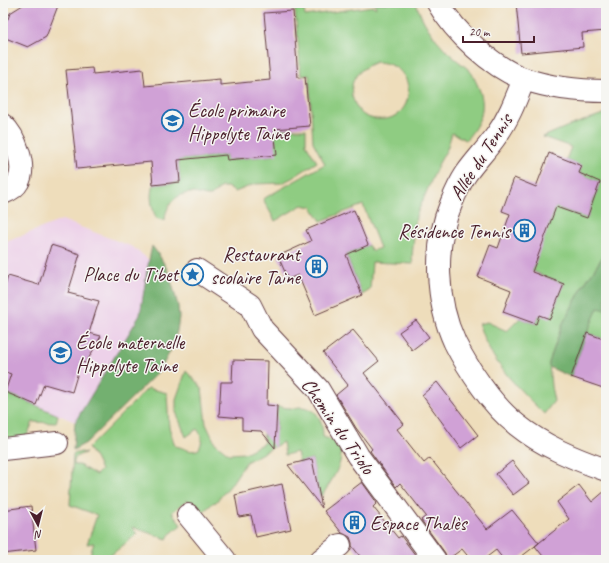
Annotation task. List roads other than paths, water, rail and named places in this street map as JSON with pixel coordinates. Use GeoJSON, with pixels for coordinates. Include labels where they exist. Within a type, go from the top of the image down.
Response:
{"type":"FeatureCollection","features":[{"type":"Feature","properties":{"kind":"street"},"geometry":{"type":"LineString","coordinates":[[438,3],[452,24],[473,45],[502,68],[524,79],[552,86],[579,91],[606,91]]}},
{"type":"Feature","properties":{"kind":"street","name":"Allée du Tennis"},"geometry":{"type":"LineString","coordinates":[[524,79],[514,106],[506,120],[496,136],[466,175],[450,206],[442,239],[440,257],[441,289],[445,313],[456,343],[464,359],[494,404],[505,415],[517,426],[546,444],[576,459],[606,470]]}},
{"type":"Feature","properties":{"kind":"street"},"geometry":{"type":"LineString","coordinates":[[3,125],[10,131],[20,155],[22,165],[18,183],[10,190],[3,192]]}},
{"type":"Feature","properties":{"kind":"street","name":"Chemin du Triolo"},"geometry":{"type":"LineString","coordinates":[[197,270],[250,305],[262,329],[318,389],[358,456],[435,560]]}},
{"type":"Feature","properties":{"kind":"street"},"geometry":{"type":"LineString","coordinates":[[3,449],[57,443]]}},
{"type":"Feature","properties":{"kind":"street"},"geometry":{"type":"LineString","coordinates":[[188,515],[225,560]]}},
{"type":"Feature","properties":{"kind":"street"},"geometry":{"type":"LineString","coordinates":[[321,560],[340,545]]}},
{"type":"Feature","properties":{"kind":"place","name":"École primaire Hippolyte Taine"},"geometry":{"type":"Point","coordinates":[172,121]}},
{"type":"Feature","properties":{"kind":"place","name":"Résidence Tennis"},"geometry":{"type":"Point","coordinates":[525,231]}},
{"type":"Feature","properties":{"kind":"place","name":"Restaurant scolaire Taine"},"geometry":{"type":"Point","coordinates":[316,266]}},
{"type":"Feature","properties":{"kind":"place","name":"Place du Tibet"},"geometry":{"type":"Point","coordinates":[193,274]}},
{"type":"Feature","properties":{"kind":"place","name":"École maternelle Hippolyte Taine"},"geometry":{"type":"Point","coordinates":[60,353]}},
{"type":"Feature","properties":{"kind":"place","name":"Espace Thalès"},"geometry":{"type":"Point","coordinates":[355,523]}}]}
